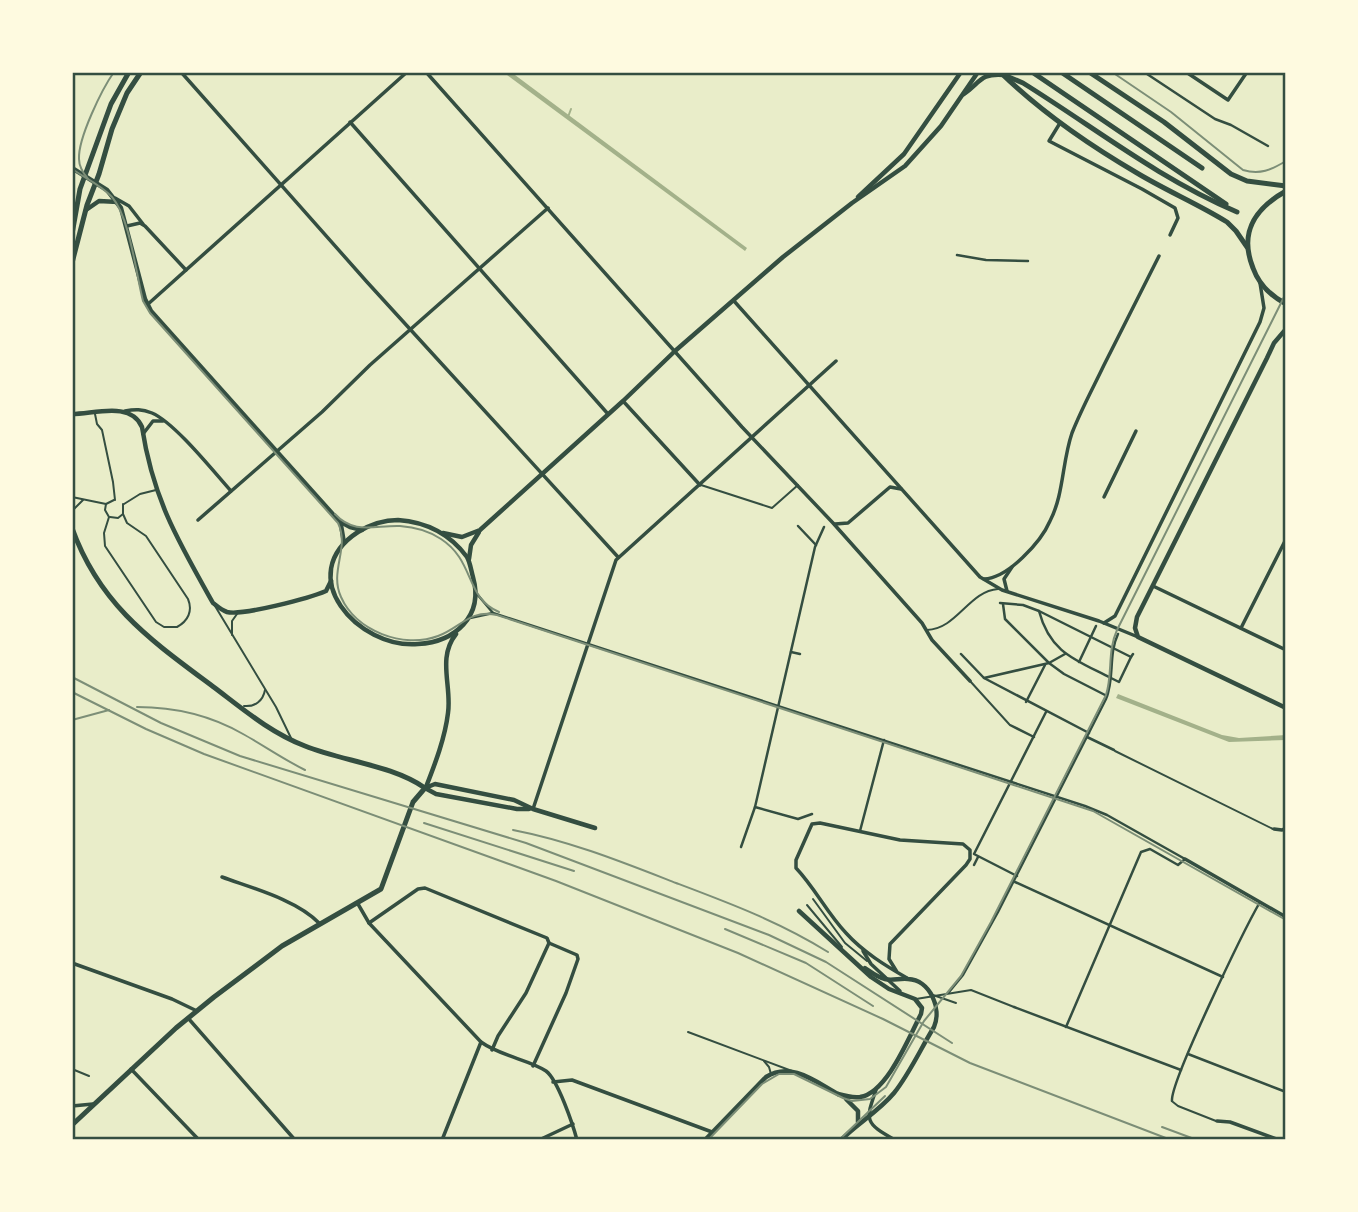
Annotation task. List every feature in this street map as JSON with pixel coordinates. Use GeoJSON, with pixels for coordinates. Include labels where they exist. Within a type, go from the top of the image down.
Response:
{"type":"FeatureCollection","features":[{"type":"Feature","properties":{"kind":"main road"},"geometry":{"type":"LineString","coordinates":[[72,234],[79,192],[111,104],[129,72]]}},
{"type":"Feature","properties":{"kind":"main road"},"geometry":{"type":"LineString","coordinates":[[72,263],[85,211],[123,102],[141,72]]}},
{"type":"Feature","properties":{"kind":"main road"},"geometry":{"type":"LineString","coordinates":[[1002,74],[1032,89],[1158,172],[1237,212],[1032,72]]}},
{"type":"Feature","properties":{"kind":"main road"},"geometry":{"type":"LineString","coordinates":[[1060,72],[1202,168]]}},
{"type":"Feature","properties":{"kind":"main road"},"geometry":{"type":"LineString","coordinates":[[1089,72],[1164,122],[1231,174],[1256,183],[1286,186]]}},
{"type":"Feature","properties":{"kind":"main road"},"geometry":{"type":"LineString","coordinates":[[1002,74],[1028,98],[1136,173],[1227,222],[1241,236],[1247,247],[1259,281],[1272,295],[1286,304]]}},
{"type":"Feature","properties":{"kind":"main road"},"geometry":{"type":"LineString","coordinates":[[1247,247],[1251,225],[1259,212],[1286,191]]}},
{"type":"Feature","properties":{"kind":"main road"},"geometry":{"type":"LineString","coordinates":[[72,528],[86,560],[103,588],[135,626],[159,648],[269,728],[294,741],[401,775],[425,788],[413,802],[381,888],[358,904],[318,923],[282,946],[187,1018],[72,1125]]}},
{"type":"Feature","properties":{"kind":"street"},"geometry":{"type":"LineString","coordinates":[[181,72],[618,557]]}},
{"type":"Feature","properties":{"kind":"street"},"geometry":{"type":"LineString","coordinates":[[147,305],[407,72]]}},
{"type":"Feature","properties":{"kind":"street"},"geometry":{"type":"LineString","coordinates":[[426,72],[751,436],[833,523],[970,681]]}},
{"type":"Feature","properties":{"kind":"street"},"geometry":{"type":"LineString","coordinates":[[852,203],[904,154],[961,72]]}},
{"type":"Feature","properties":{"kind":"street"},"geometry":{"type":"LineString","coordinates":[[125,411],[137,418],[143,433],[156,490],[173,533],[213,603],[228,612],[241,612],[323,593],[328,589],[331,580],[332,561],[344,544],[362,530],[382,521],[398,520],[423,524],[443,533],[465,537],[480,530],[675,351],[783,257],[911,160],[941,126],[978,72]]}},
{"type":"Feature","properties":{"kind":"street"},"geometry":{"type":"LineString","coordinates":[[1144,72],[1214,118],[1268,146]]}},
{"type":"Feature","properties":{"kind":"street"},"geometry":{"type":"LineString","coordinates":[[1186,72],[1228,100],[1247,72]]}},
{"type":"Feature","properties":{"kind":"street"},"geometry":{"type":"LineString","coordinates":[[961,97],[982,77],[1002,74]]}},
{"type":"Feature","properties":{"kind":"street"},"geometry":{"type":"LineString","coordinates":[[350,122],[608,415]]}},
{"type":"Feature","properties":{"kind":"street"},"geometry":{"type":"LineString","coordinates":[[1061,122],[1049,141],[1175,208],[1178,218],[1170,235]]}},
{"type":"Feature","properties":{"kind":"street"},"geometry":{"type":"LineString","coordinates":[[72,168],[129,206],[186,270]]}},
{"type":"Feature","properties":{"kind":"street"},"geometry":{"type":"LineString","coordinates":[[85,211],[99,201],[117,200]]}},
{"type":"Feature","properties":{"kind":"street"},"geometry":{"type":"LineString","coordinates":[[117,200],[127,226],[147,305],[339,521],[344,532],[344,544]]}},
{"type":"Feature","properties":{"kind":"street"},"geometry":{"type":"LineString","coordinates":[[198,520],[548,208]]}},
{"type":"Feature","properties":{"kind":"street"},"geometry":{"type":"LineString","coordinates":[[127,226],[140,223],[145,226]]}},
{"type":"Feature","properties":{"kind":"street"},"geometry":{"type":"LineString","coordinates":[[957,255],[986,260],[1028,261]]}},
{"type":"Feature","properties":{"kind":"street"},"geometry":{"type":"LineString","coordinates":[[983,579],[992,578],[1016,562],[1031,549],[1051,521],[1067,452],[1079,418],[1159,256]]}},
{"type":"Feature","properties":{"kind":"street"},"geometry":{"type":"LineString","coordinates":[[1104,623],[1115,616],[1260,322],[1264,307],[1259,281]]}},
{"type":"Feature","properties":{"kind":"street"},"geometry":{"type":"LineString","coordinates":[[734,301],[983,579],[1007,592],[1104,623],[1138,637],[1286,708]]}},
{"type":"Feature","properties":{"kind":"street"},"geometry":{"type":"LineString","coordinates":[[1138,637],[1136,622],[1153,586],[1270,350],[1286,329]]}},
{"type":"Feature","properties":{"kind":"street"},"geometry":{"type":"LineString","coordinates":[[533,809],[612,567],[618,557],[836,361]]}},
{"type":"Feature","properties":{"kind":"street"},"geometry":{"type":"LineString","coordinates":[[623,401],[700,485]]}},
{"type":"Feature","properties":{"kind":"street"},"geometry":{"type":"LineString","coordinates":[[74,415],[134,409],[147,411],[165,422],[231,491]]}},
{"type":"Feature","properties":{"kind":"street"},"geometry":{"type":"LineString","coordinates":[[143,433],[153,421],[165,422]]}},
{"type":"Feature","properties":{"kind":"street"},"geometry":{"type":"LineString","coordinates":[[1104,497],[1136,431]]}},
{"type":"Feature","properties":{"kind":"street"},"geometry":{"type":"LineString","coordinates":[[833,523],[848,523],[890,487],[903,490]]}},
{"type":"Feature","properties":{"kind":"street"},"geometry":{"type":"LineString","coordinates":[[339,521],[362,530]]}},
{"type":"Feature","properties":{"kind":"street"},"geometry":{"type":"LineString","coordinates":[[798,526],[816,545]]}},
{"type":"Feature","properties":{"kind":"street"},"geometry":{"type":"LineString","coordinates":[[741,848],[755,807],[816,545],[824,527]]}},
{"type":"Feature","properties":{"kind":"street"},"geometry":{"type":"LineString","coordinates":[[425,788],[447,719],[449,700],[446,652],[451,640],[468,618],[475,593],[469,560],[470,547],[480,530]]}},
{"type":"Feature","properties":{"kind":"street"},"geometry":{"type":"LineString","coordinates":[[443,533],[469,560]]}},
{"type":"Feature","properties":{"kind":"street"},"geometry":{"type":"LineString","coordinates":[[1241,628],[1286,539]]}},
{"type":"Feature","properties":{"kind":"street"},"geometry":{"type":"LineString","coordinates":[[1007,592],[1004,579],[1016,562]]}},
{"type":"Feature","properties":{"kind":"street"},"geometry":{"type":"LineString","coordinates":[[331,580],[345,612],[358,625],[379,638],[404,645],[429,643],[447,637],[461,628]]}},
{"type":"Feature","properties":{"kind":"street"},"geometry":{"type":"LineString","coordinates":[[1153,586],[1286,650]]}},
{"type":"Feature","properties":{"kind":"street"},"geometry":{"type":"LineString","coordinates":[[475,593],[493,613]]}},
{"type":"Feature","properties":{"kind":"street"},"geometry":{"type":"LineString","coordinates":[[1039,611],[1050,637],[1065,654],[1119,682],[1132,656],[1039,611],[1002,604],[1005,619],[1047,664],[1107,696]]}},
{"type":"Feature","properties":{"kind":"street"},"geometry":{"type":"LineString","coordinates":[[468,618],[493,613],[1085,806],[1185,859],[1286,918]]}},
{"type":"Feature","properties":{"kind":"street"},"geometry":{"type":"LineString","coordinates":[[1079,662],[1096,626]]}},
{"type":"Feature","properties":{"kind":"street"},"geometry":{"type":"LineString","coordinates":[[949,992],[965,971],[1015,881],[1107,696],[1113,648],[1118,634]]}},
{"type":"Feature","properties":{"kind":"street"},"geometry":{"type":"LineString","coordinates":[[791,652],[800,654]]}},
{"type":"Feature","properties":{"kind":"street"},"geometry":{"type":"LineString","coordinates":[[961,654],[984,678],[1114,750]]}},
{"type":"Feature","properties":{"kind":"street"},"geometry":{"type":"LineString","coordinates":[[984,678],[1047,664],[1065,654]]}},
{"type":"Feature","properties":{"kind":"street"},"geometry":{"type":"LineString","coordinates":[[1026,702],[1047,664]]}},
{"type":"Feature","properties":{"kind":"street"},"geometry":{"type":"LineString","coordinates":[[1017,876],[974,854],[1046,712]]}},
{"type":"Feature","properties":{"kind":"street"},"geometry":{"type":"LineString","coordinates":[[1010,725],[1034,737]]}},
{"type":"Feature","properties":{"kind":"street"},"geometry":{"type":"LineString","coordinates":[[859,832],[884,740]]}},
{"type":"Feature","properties":{"kind":"street"},"geometry":{"type":"LineString","coordinates":[[425,788],[435,784],[514,800],[533,809],[596,828]]}},
{"type":"Feature","properties":{"kind":"street"},"geometry":{"type":"LineString","coordinates":[[425,788],[441,795],[515,809],[533,809]]}},
{"type":"Feature","properties":{"kind":"street"},"geometry":{"type":"LineString","coordinates":[[755,807],[798,819],[812,814]]}},
{"type":"Feature","properties":{"kind":"street"},"geometry":{"type":"LineString","coordinates":[[902,993],[871,964],[862,949],[797,870],[795,862],[808,829],[813,823],[905,840],[963,844],[970,850],[970,858],[974,864],[978,857]]}},
{"type":"Feature","properties":{"kind":"street"},"geometry":{"type":"LineString","coordinates":[[1274,829],[1286,828]]}},
{"type":"Feature","properties":{"kind":"street"},"geometry":{"type":"LineString","coordinates":[[1066,1027],[1144,850],[1150,849],[1178,865],[1185,859]]}},
{"type":"Feature","properties":{"kind":"street"},"geometry":{"type":"LineString","coordinates":[[897,972],[889,959],[890,944],[970,858]]}},
{"type":"Feature","properties":{"kind":"street"},"geometry":{"type":"LineString","coordinates":[[222,877],[296,906],[310,914],[318,923]]}},
{"type":"Feature","properties":{"kind":"street"},"geometry":{"type":"LineString","coordinates":[[1015,881],[1223,978]]}},
{"type":"Feature","properties":{"kind":"street"},"geometry":{"type":"LineString","coordinates":[[369,923],[418,889],[425,888],[547,939],[549,943],[577,956],[566,993],[533,1066]]}},
{"type":"Feature","properties":{"kind":"street"},"geometry":{"type":"LineString","coordinates":[[1172,1101],[1181,1070],[1259,902]]}},
{"type":"Feature","properties":{"kind":"street"},"geometry":{"type":"LineString","coordinates":[[358,904],[369,923],[481,1042],[492,1050],[545,1070],[573,1124],[578,1140]]}},
{"type":"Feature","properties":{"kind":"street"},"geometry":{"type":"LineString","coordinates":[[799,911],[882,985],[915,999],[921,1006],[921,1014],[887,1077],[876,1090],[869,1108],[869,1116],[877,1129],[895,1140]]}},
{"type":"Feature","properties":{"kind":"street"},"geometry":{"type":"LineString","coordinates":[[492,1050],[526,993],[549,943]]}},
{"type":"Feature","properties":{"kind":"street"},"geometry":{"type":"LineString","coordinates":[[841,1140],[894,1094],[934,1027],[937,1017],[932,995],[924,985],[908,979],[862,949]]}},
{"type":"Feature","properties":{"kind":"street"},"geometry":{"type":"LineString","coordinates":[[855,962],[885,979],[908,979]]}},
{"type":"Feature","properties":{"kind":"street"},"geometry":{"type":"LineString","coordinates":[[72,963],[172,999],[197,1011]]}},
{"type":"Feature","properties":{"kind":"street"},"geometry":{"type":"LineString","coordinates":[[1014,1007],[1181,1070]]}},
{"type":"Feature","properties":{"kind":"street"},"geometry":{"type":"LineString","coordinates":[[187,1018],[295,1140]]}},
{"type":"Feature","properties":{"kind":"street"},"geometry":{"type":"LineString","coordinates":[[442,1140],[481,1042]]}},
{"type":"Feature","properties":{"kind":"street"},"geometry":{"type":"LineString","coordinates":[[1188,1054],[1286,1092]]}},
{"type":"Feature","properties":{"kind":"street"},"geometry":{"type":"LineString","coordinates":[[131,1069],[199,1140]]}},
{"type":"Feature","properties":{"kind":"street"},"geometry":{"type":"LineString","coordinates":[[705,1140],[771,1074],[782,1070],[793,1071],[838,1094],[857,1109],[860,1115],[858,1123]]}},
{"type":"Feature","properties":{"kind":"street"},"geometry":{"type":"LineString","coordinates":[[553,1082],[572,1080],[712,1132]]}},
{"type":"Feature","properties":{"kind":"street"},"geometry":{"type":"LineString","coordinates":[[838,1094],[861,1097],[876,1090]]}},
{"type":"Feature","properties":{"kind":"street"},"geometry":{"type":"LineString","coordinates":[[72,1106],[93,1104]]}},
{"type":"Feature","properties":{"kind":"street"},"geometry":{"type":"LineString","coordinates":[[1217,1121],[1230,1122],[1279,1140]]}},
{"type":"Feature","properties":{"kind":"street"},"geometry":{"type":"LineString","coordinates":[[539,1140],[573,1124]]}},
{"type":"Feature","properties":{"kind":"lane"},"geometry":{"type":"LineString","coordinates":[[95,413],[97,424],[102,430],[115,499]]}},
{"type":"Feature","properties":{"kind":"lane"},"geometry":{"type":"LineString","coordinates":[[700,485],[772,509],[798,485]]}},
{"type":"Feature","properties":{"kind":"lane"},"geometry":{"type":"LineString","coordinates":[[123,504],[156,490]]}},
{"type":"Feature","properties":{"kind":"lane"},"geometry":{"type":"LineString","coordinates":[[72,497],[106,504],[115,499]]}},
{"type":"Feature","properties":{"kind":"lane"},"geometry":{"type":"LineString","coordinates":[[72,512],[83,499]]}},
{"type":"Feature","properties":{"kind":"lane"},"geometry":{"type":"LineString","coordinates":[[115,499],[123,504]]}},
{"type":"Feature","properties":{"kind":"lane"},"geometry":{"type":"LineString","coordinates":[[106,504],[105,510],[109,517],[103,537],[105,546],[156,622],[167,628],[178,626],[189,615],[188,599],[146,536],[130,526],[123,514],[123,504]]}},
{"type":"Feature","properties":{"kind":"lane"},"geometry":{"type":"LineString","coordinates":[[109,517],[118,518],[123,514]]}},
{"type":"Feature","properties":{"kind":"lane"},"geometry":{"type":"LineString","coordinates":[[927,630],[942,628],[984,591],[999,589]]}},
{"type":"Feature","properties":{"kind":"lane"},"geometry":{"type":"LineString","coordinates":[[213,603],[294,741]]}},
{"type":"Feature","properties":{"kind":"lane"},"geometry":{"type":"LineString","coordinates":[[233,636],[232,621],[241,612]]}},
{"type":"Feature","properties":{"kind":"lane"},"geometry":{"type":"LineString","coordinates":[[970,681],[1010,725]]}},
{"type":"Feature","properties":{"kind":"lane"},"geometry":{"type":"LineString","coordinates":[[239,706],[250,707],[260,702],[265,689]]}},
{"type":"Feature","properties":{"kind":"lane"},"geometry":{"type":"LineString","coordinates":[[1114,750],[1274,829]]}},
{"type":"Feature","properties":{"kind":"lane"},"geometry":{"type":"LineString","coordinates":[[533,809],[541,809]]}},
{"type":"Feature","properties":{"kind":"lane"},"geometry":{"type":"LineString","coordinates":[[813,899],[845,943],[871,964]]}},
{"type":"Feature","properties":{"kind":"lane"},"geometry":{"type":"LineString","coordinates":[[807,905],[855,962]]}},
{"type":"Feature","properties":{"kind":"lane"},"geometry":{"type":"LineString","coordinates":[[915,999],[971,990],[1014,1007]]}},
{"type":"Feature","properties":{"kind":"lane"},"geometry":{"type":"LineString","coordinates":[[932,995],[956,1003]]}},
{"type":"Feature","properties":{"kind":"lane"},"geometry":{"type":"LineString","coordinates":[[688,1032],[793,1071]]}},
{"type":"Feature","properties":{"kind":"lane"},"geometry":{"type":"LineString","coordinates":[[763,1060],[771,1074]]}},
{"type":"Feature","properties":{"kind":"lane"},"geometry":{"type":"LineString","coordinates":[[72,1069],[89,1076]]}},
{"type":"Feature","properties":{"kind":"lane"},"geometry":{"type":"LineString","coordinates":[[1172,1101],[1178,1106],[1217,1121]]}},
{"type":"Feature","properties":{"kind":"shaded area"},"geometry":{"type":"Polygon","coordinates":[[[503,72],[511,72],[747,248],[745,251],[503,72]]]}},
{"type":"Feature","properties":{"kind":"shaded area"},"geometry":{"type":"Polygon","coordinates":[[[1118,694],[1222,735],[1239,738],[1286,735],[1286,740],[1229,742],[1116,698],[1118,694]]]}},
{"type":"Feature","properties":{"kind":"waterway"},"geometry":{"type":"LineString","coordinates":[[568,117],[571,109]]}},
{"type":"Feature","properties":{"kind":"tram line"},"geometry":{"type":"LineString","coordinates":[[88,179],[79,162],[82,139],[97,101],[114,72]]}},
{"type":"Feature","properties":{"kind":"tram line"},"geometry":{"type":"LineString","coordinates":[[1112,72],[1171,112],[1243,170],[1265,171],[1286,161]]}},
{"type":"Feature","properties":{"kind":"tram line"},"geometry":{"type":"LineString","coordinates":[[72,169],[103,189],[118,206],[128,232],[143,301],[150,313],[338,523],[342,541],[338,587],[348,609],[369,628],[396,638],[424,639],[446,633],[472,617],[497,615],[1093,811],[1286,920]]}},
{"type":"Feature","properties":{"kind":"tram line"},"geometry":{"type":"LineString","coordinates":[[708,1140],[762,1084],[779,1074],[794,1074],[852,1101],[870,1099],[886,1087],[924,1021],[961,976],[1106,695],[1112,646],[1117,630],[1286,293]]}},
{"type":"Feature","properties":{"kind":"tram line"},"geometry":{"type":"LineString","coordinates":[[335,514],[342,521],[357,527],[406,527],[436,536],[460,558],[480,598],[499,612]]}},
{"type":"Feature","properties":{"kind":"tram line"},"geometry":{"type":"LineString","coordinates":[[839,1140],[885,1096]]}},
{"type":"Feature","properties":{"kind":"railway"},"geometry":{"type":"LineString","coordinates":[[72,677],[161,723],[240,756],[526,843],[769,935],[826,962],[952,1043]]}},
{"type":"Feature","properties":{"kind":"railway"},"geometry":{"type":"LineString","coordinates":[[72,692],[204,754],[556,881],[738,953],[883,1019],[970,1063],[1171,1140]]}},
{"type":"Feature","properties":{"kind":"railway"},"geometry":{"type":"LineString","coordinates":[[137,707],[205,717],[243,734],[305,770]]}},
{"type":"Feature","properties":{"kind":"railway"},"geometry":{"type":"LineString","coordinates":[[72,720],[109,710]]}},
{"type":"Feature","properties":{"kind":"railway"},"geometry":{"type":"LineString","coordinates":[[424,823],[574,871]]}},
{"type":"Feature","properties":{"kind":"railway"},"geometry":{"type":"LineString","coordinates":[[513,830],[596,853],[715,898],[773,922],[828,952]]}},
{"type":"Feature","properties":{"kind":"railway"},"geometry":{"type":"LineString","coordinates":[[725,929],[806,963],[873,1006]]}},
{"type":"Feature","properties":{"kind":"railway"},"geometry":{"type":"LineString","coordinates":[[1162,1127],[1197,1140]]}}]}
